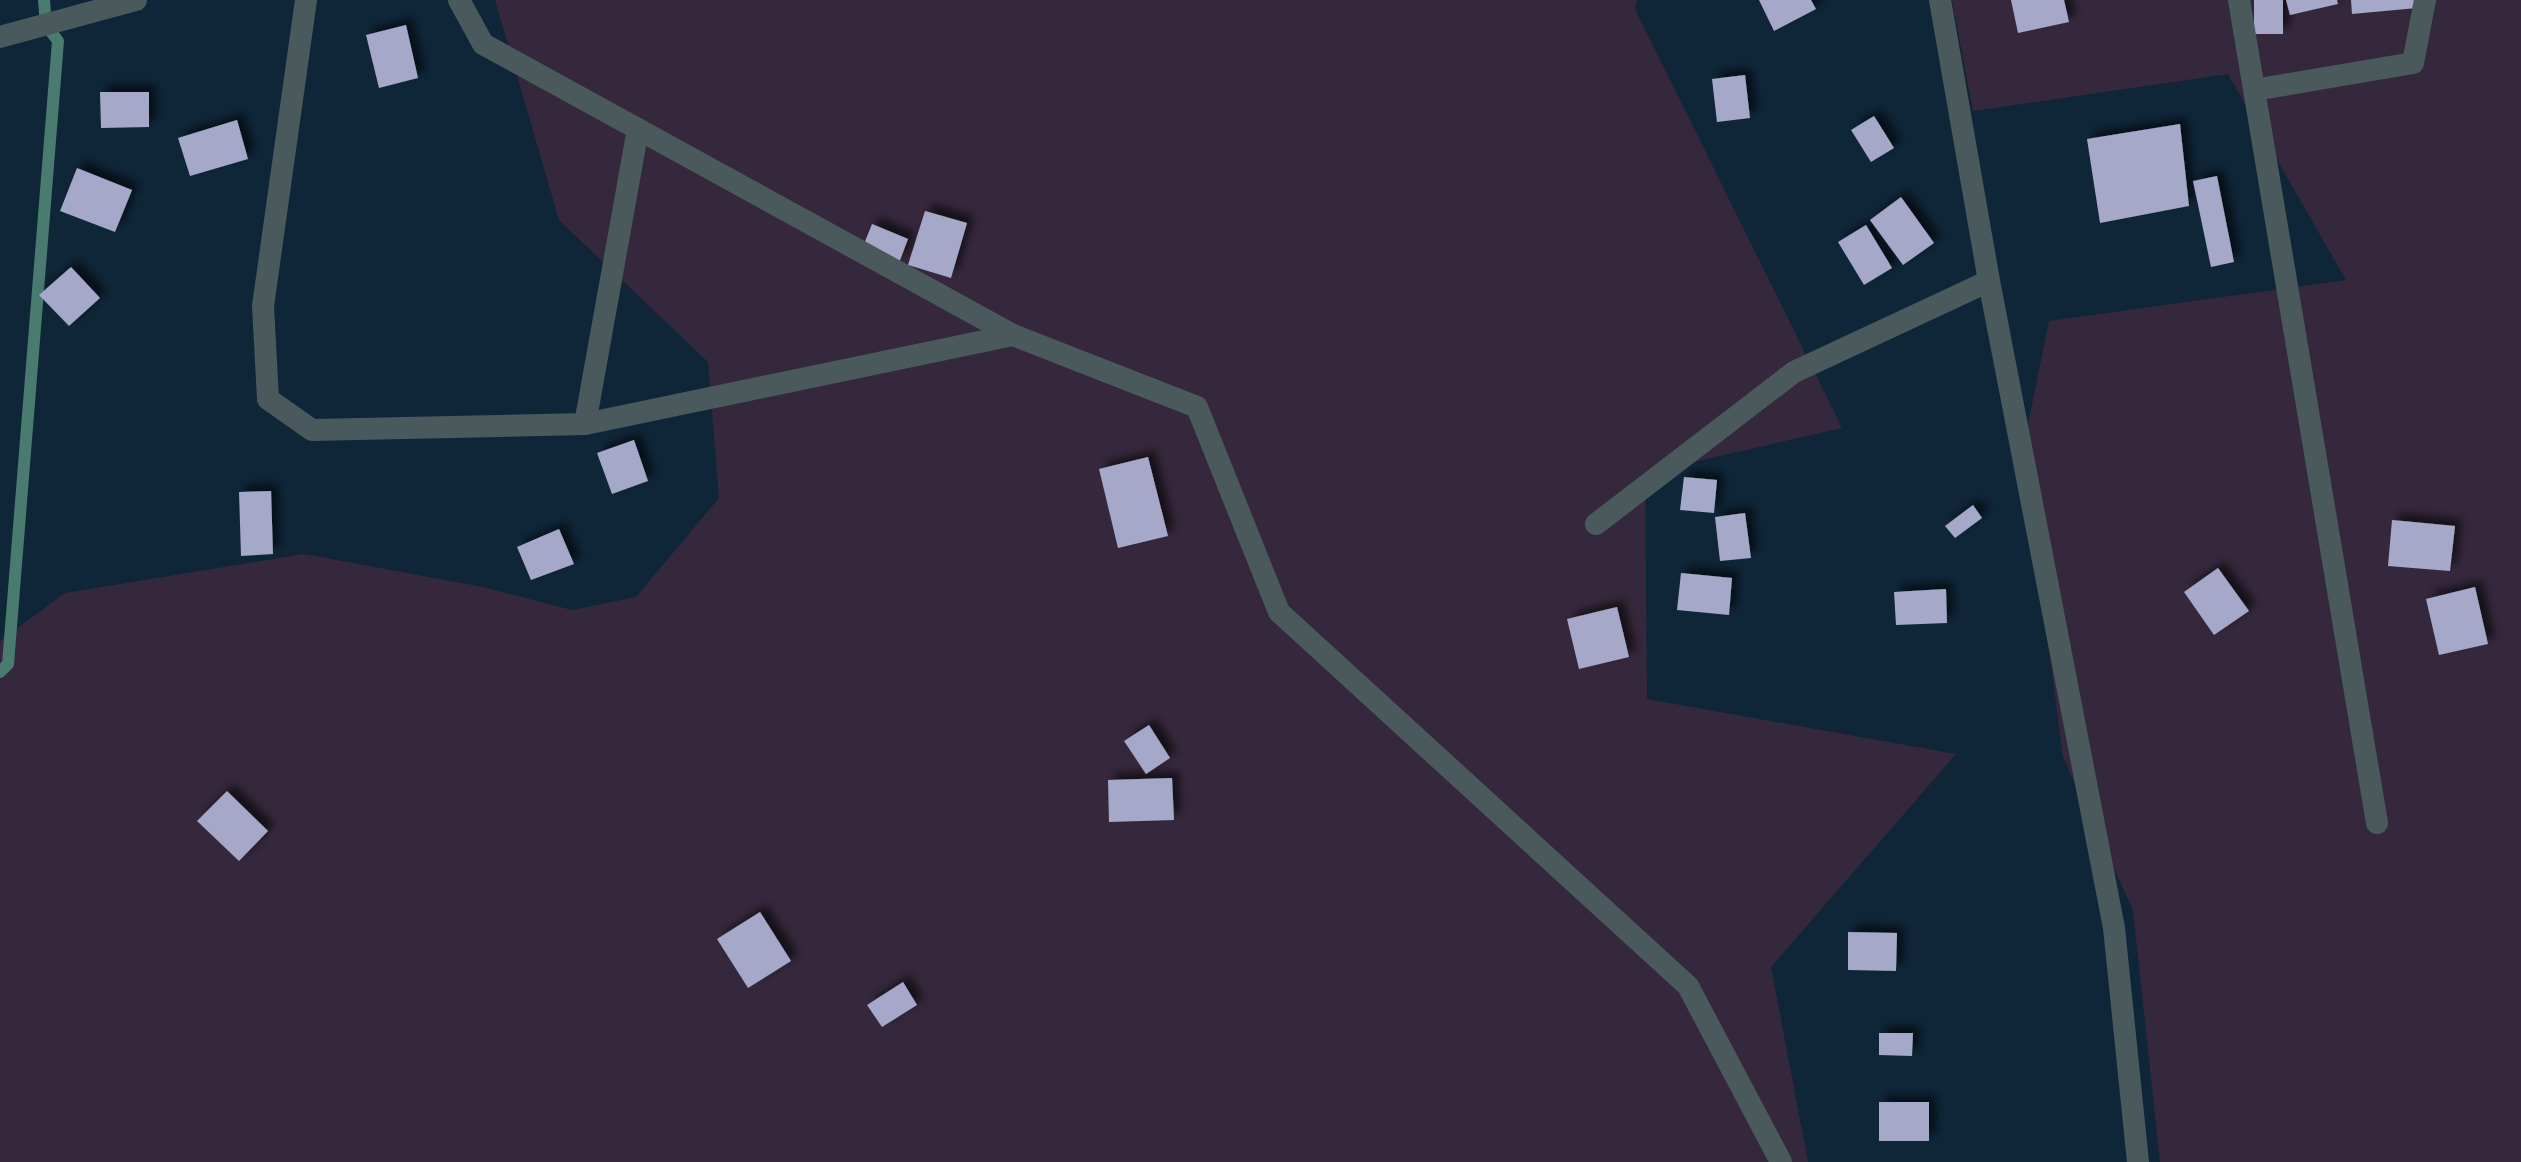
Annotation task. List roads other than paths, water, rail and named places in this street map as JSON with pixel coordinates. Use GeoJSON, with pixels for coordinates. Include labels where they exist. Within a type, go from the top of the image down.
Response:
{"type":"FeatureCollection","features":[{"type":"Feature","properties":{"kind":"street"},"geometry":{"type":"LineString","coordinates":[[0,37],[136,0]]}},
{"type":"Feature","properties":{"kind":"street"},"geometry":{"type":"LineString","coordinates":[[306,0],[263,306],[268,399],[312,430],[585,424],[1013,335]]}},
{"type":"Feature","properties":{"kind":"street"},"geometry":{"type":"LineString","coordinates":[[459,0],[483,44],[1013,335],[1197,407],[1279,612],[1688,986],[1781,1162]]}},
{"type":"Feature","properties":{"kind":"street"},"geometry":{"type":"LineString","coordinates":[[1940,0],[1989,281],[2114,928],[2138,1162]]}},
{"type":"Feature","properties":{"kind":"street"},"geometry":{"type":"LineString","coordinates":[[2239,0],[2377,823]]}},
{"type":"Feature","properties":{"kind":"street"},"geometry":{"type":"LineString","coordinates":[[2254,90],[2413,63],[2425,0]]}},
{"type":"Feature","properties":{"kind":"street"},"geometry":{"type":"LineString","coordinates":[[585,424],[638,129]]}},
{"type":"Feature","properties":{"kind":"street"},"geometry":{"type":"LineString","coordinates":[[1596,524],[1794,372],[1989,281]]}},
{"type":"Feature","properties":{"kind":"waterway"},"geometry":{"type":"LineString","coordinates":[[0,672],[8,664],[58,41],[46,25],[44,0]]}}]}
